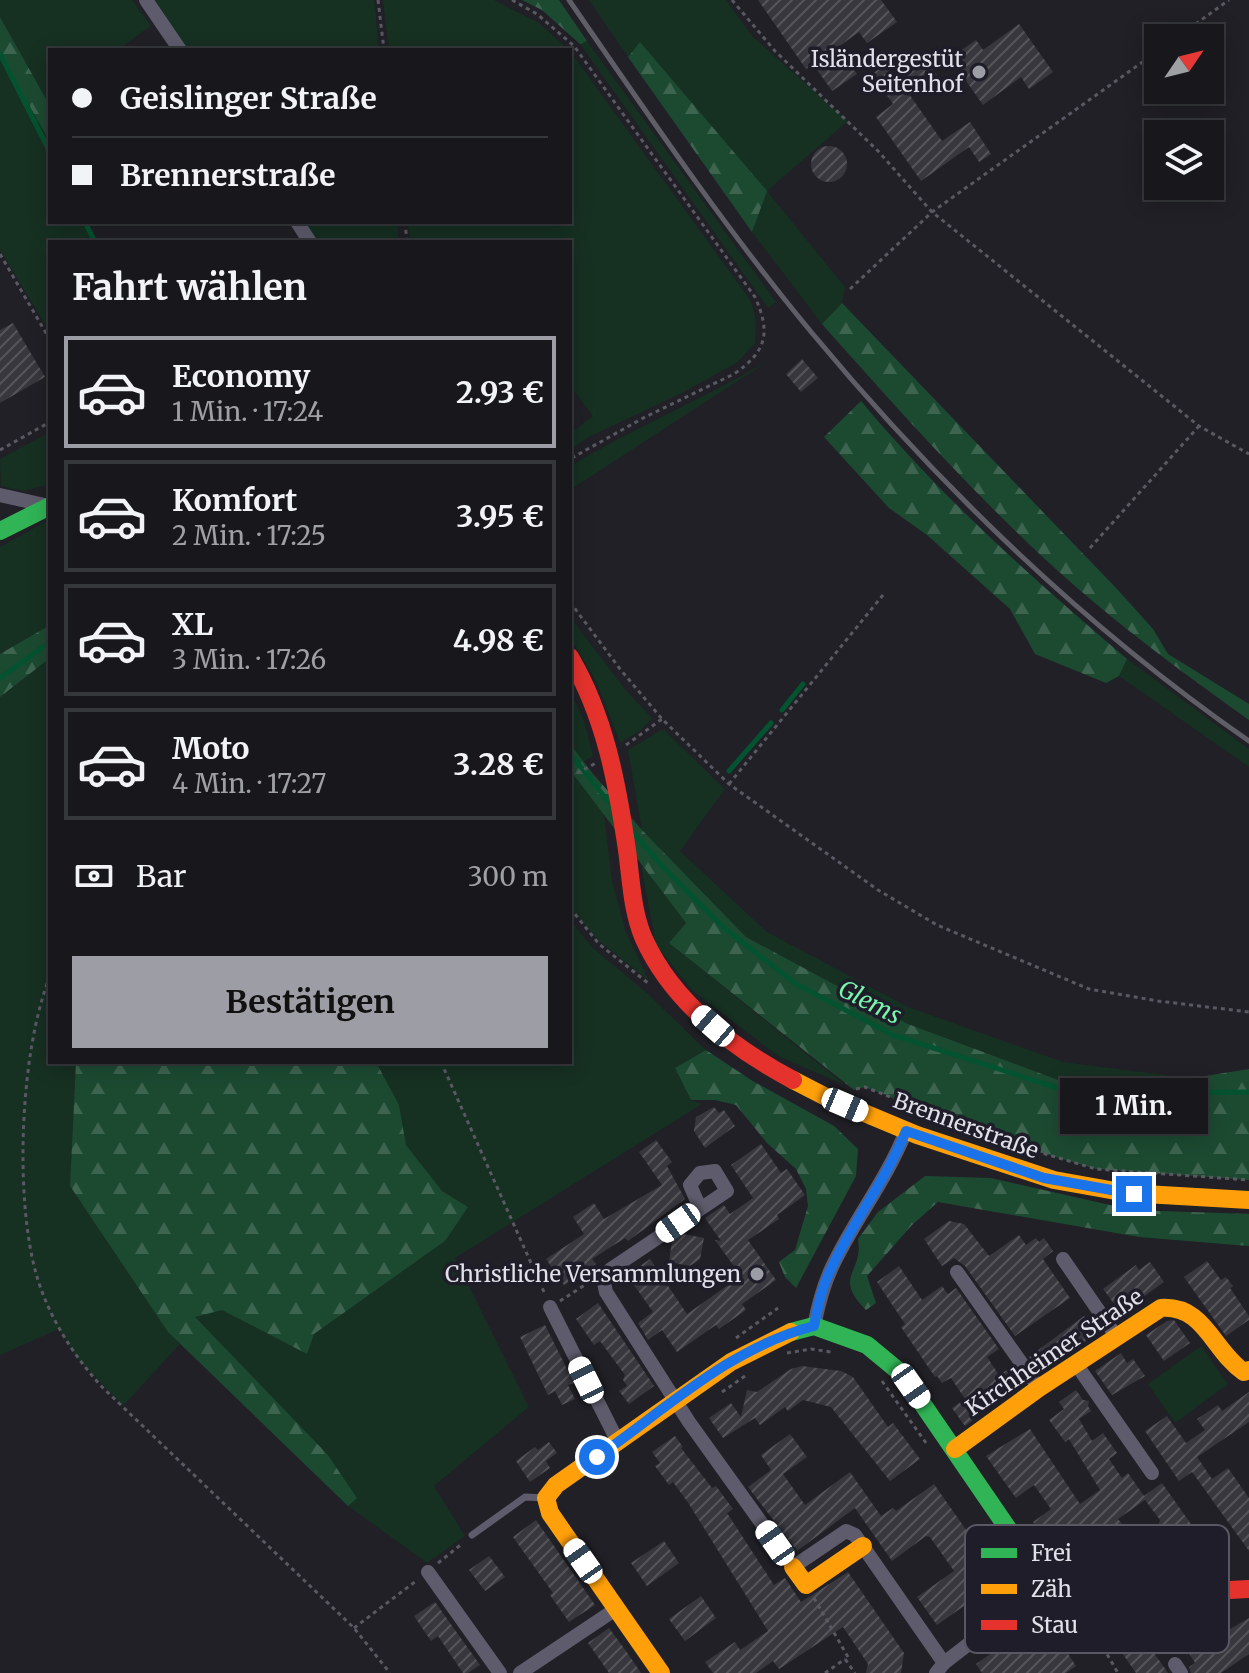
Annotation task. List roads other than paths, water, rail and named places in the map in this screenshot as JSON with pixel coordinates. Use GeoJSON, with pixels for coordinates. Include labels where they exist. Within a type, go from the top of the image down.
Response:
{"type":"FeatureCollection","features":[{"type":"Feature","properties":{"kind":"street"},"geometry":{"type":"LineString","coordinates":[[146,0],[179,48]]}},
{"type":"Feature","properties":{"kind":"street"},"geometry":{"type":"LineString","coordinates":[[0,495],[48,506]]}},
{"type":"Feature","properties":{"kind":"street"},"geometry":{"type":"LineString","coordinates":[[1,528],[48,506]]}},
{"type":"Feature","properties":{"kind":"street","name":"Brennerstraße"},"geometry":{"type":"LineString","coordinates":[[572,661],[591,696],[606,740],[618,790],[632,890],[644,940],[655,962],[695,1011],[778,1071],[815,1092],[906,1131],[1044,1178],[1085,1187],[1134,1194],[1249,1200]]}},
{"type":"Feature","properties":{"kind":"street"},"geometry":{"type":"LineString","coordinates":[[814,1326],[821,1292],[832,1266],[885,1178],[906,1131]]}},
{"type":"Feature","properties":{"kind":"street"},"geometry":{"type":"LineString","coordinates":[[700,1208],[611,1269],[603,1278],[606,1292],[676,1400],[806,1585],[863,1546]]}},
{"type":"Feature","properties":{"kind":"street"},"geometry":{"type":"LineString","coordinates":[[1063,1259],[1116,1336]]}},
{"type":"Feature","properties":{"kind":"street"},"geometry":{"type":"LineString","coordinates":[[957,1272],[1039,1388]]}},
{"type":"Feature","properties":{"kind":"street","name":"Kirchheimer Straße"},"geometry":{"type":"LineString","coordinates":[[955,1449],[1039,1388],[1161,1308],[1176,1304],[1190,1309],[1232,1366],[1244,1372],[1249,1370]]}},
{"type":"Feature","properties":{"kind":"street"},"geometry":{"type":"LineString","coordinates":[[550,1307],[618,1442]]}},
{"type":"Feature","properties":{"kind":"street"},"geometry":{"type":"LineString","coordinates":[[661,1673],[550,1513],[546,1498],[556,1485],[676,1400],[760,1345],[786,1333],[814,1326],[878,1352],[902,1374],[1006,1525]]}},
{"type":"Feature","properties":{"kind":"street"},"geometry":{"type":"LineString","coordinates":[[1076,1364],[1152,1473]]}},
{"type":"Feature","properties":{"kind":"street"},"geometry":{"type":"LineString","coordinates":[[793,1567],[846,1531],[855,1535],[940,1668],[965,1648]]}},
{"type":"Feature","properties":{"kind":"street"},"geometry":{"type":"LineString","coordinates":[[428,1572],[500,1673]]}},
{"type":"Feature","properties":{"kind":"street"},"geometry":{"type":"LineString","coordinates":[[1229,1590],[1249,1589]]}},
{"type":"Feature","properties":{"kind":"street"},"geometry":{"type":"LineString","coordinates":[[520,1673],[616,1609]]}},
{"type":"Feature","properties":{"kind":"lane"},"geometry":{"type":"LineString","coordinates":[[472,1535],[525,1497],[546,1498]]}},
{"type":"Feature","properties":{"kind":"waterway"},"geometry":{"type":"LineString","coordinates":[[0,54],[48,148]]}},
{"type":"Feature","properties":{"kind":"waterway"},"geometry":{"type":"LineString","coordinates":[[86,224],[94,240]]}},
{"type":"Feature","properties":{"kind":"waterway","name":"Glems"},"geometry":{"type":"LineString","coordinates":[[0,678],[48,643]]}},
{"type":"Feature","properties":{"kind":"waterway"},"geometry":{"type":"LineString","coordinates":[[782,710],[803,684]]}},
{"type":"Feature","properties":{"kind":"waterway"},"geometry":{"type":"LineString","coordinates":[[729,771],[771,723]]}},
{"type":"Feature","properties":{"kind":"waterway","name":"Glems"},"geometry":{"type":"LineString","coordinates":[[572,756],[614,809]]}},
{"type":"Feature","properties":{"kind":"waterway","name":"Glems"},"geometry":{"type":"LineString","coordinates":[[630,829],[723,927],[796,984],[893,1035],[1061,1089],[1160,1093],[1249,1092]]}},
{"type":"Feature","properties":{"kind":"railway"},"geometry":{"type":"LineString","coordinates":[[569,0],[748,252],[812,333],[911,446],[963,500],[1072,602],[1188,697],[1249,741]]}},
{"type":"Feature","properties":{"kind":"place","name":"Isländergestüt Seitenhof"},"geometry":{"type":"Point","coordinates":[979,72]}},
{"type":"Feature","properties":{"kind":"place","name":"Christliche Versammlungen"},"geometry":{"type":"Point","coordinates":[757,1274]}}]}
